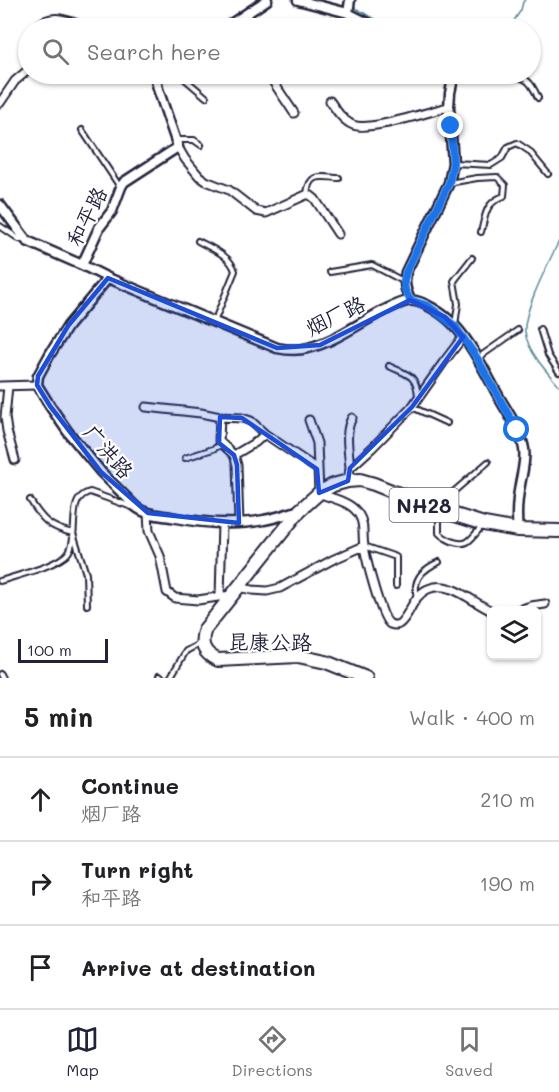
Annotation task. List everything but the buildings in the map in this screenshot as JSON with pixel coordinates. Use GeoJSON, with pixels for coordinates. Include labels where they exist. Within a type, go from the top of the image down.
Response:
{"type":"FeatureCollection","features":[{"type":"Feature","properties":{"kind":"highway","name":"NH28"},"geometry":{"type":"LineString","coordinates":[[348,481],[360,480],[374,484],[437,509],[484,524],[518,530],[559,531]]}},
{"type":"Feature","properties":{"kind":"highway","name":"昆康公路"},"geometry":{"type":"LineString","coordinates":[[348,481],[333,484],[300,510],[230,593],[205,629],[202,643],[206,653],[218,660],[298,657],[326,663],[366,678]]}},
{"type":"Feature","properties":{"kind":"street"},"geometry":{"type":"LineString","coordinates":[[243,18],[267,0]]}},
{"type":"Feature","properties":{"kind":"street"},"geometry":{"type":"LineString","coordinates":[[298,0],[348,13],[358,18]]}},
{"type":"Feature","properties":{"kind":"street"},"geometry":{"type":"LineString","coordinates":[[348,13],[350,0]]}},
{"type":"Feature","properties":{"kind":"street"},"geometry":{"type":"LineString","coordinates":[[0,103],[18,78]]}},
{"type":"Feature","properties":{"kind":"street"},"geometry":{"type":"LineString","coordinates":[[157,84],[177,143],[185,159],[199,176],[230,190],[256,211],[266,213],[310,195],[338,234]]}},
{"type":"Feature","properties":{"kind":"street"},"geometry":{"type":"LineString","coordinates":[[275,84],[294,113]]}},
{"type":"Feature","properties":{"kind":"street"},"geometry":{"type":"LineString","coordinates":[[452,84],[449,107],[453,163],[449,183],[410,263],[404,281],[405,290],[410,300],[428,306],[455,326],[477,358],[517,430],[523,444],[524,460],[516,508],[518,530]]}},
{"type":"Feature","properties":{"kind":"street"},"geometry":{"type":"LineString","coordinates":[[330,101],[350,124],[361,127],[396,122],[449,107]]}},
{"type":"Feature","properties":{"kind":"street","name":"和平路"},"geometry":{"type":"LineString","coordinates":[[82,265],[93,240],[112,211],[121,188],[129,178],[177,143]]}},
{"type":"Feature","properties":{"kind":"street","name":"烟厂路"},"geometry":{"type":"LineString","coordinates":[[0,205],[27,241],[108,278],[277,348],[292,350],[320,345],[410,300]]}},
{"type":"Feature","properties":{"kind":"street"},"geometry":{"type":"LineString","coordinates":[[15,460],[7,431],[4,386],[37,385],[38,376],[68,326],[108,278]]}},
{"type":"Feature","properties":{"kind":"street"},"geometry":{"type":"LineString","coordinates":[[350,468],[418,401],[463,337]]}},
{"type":"Feature","properties":{"kind":"street","name":"广洪路"},"geometry":{"type":"LineString","coordinates":[[37,385],[81,448],[138,509],[183,520],[222,523],[264,520],[300,510]]}},
{"type":"Feature","properties":{"kind":"street"},"geometry":{"type":"LineString","coordinates":[[146,407],[242,418],[250,421],[265,434],[317,469]]}},
{"type":"Feature","properties":{"kind":"street"},"geometry":{"type":"LineString","coordinates":[[220,417],[219,441],[234,455],[237,465],[239,523]]}},
{"type":"Feature","properties":{"kind":"street"},"geometry":{"type":"LineString","coordinates":[[348,481],[350,468],[348,424],[352,418]]}},
{"type":"Feature","properties":{"kind":"street"},"geometry":{"type":"LineString","coordinates":[[309,420],[317,444],[319,493],[346,504],[359,514],[363,524],[364,546],[371,577],[384,618],[389,624],[399,624],[417,598],[433,587],[455,590],[487,608]]}},
{"type":"Feature","properties":{"kind":"street"},"geometry":{"type":"LineString","coordinates":[[234,455],[265,434]]}},
{"type":"Feature","properties":{"kind":"street"},"geometry":{"type":"LineString","coordinates":[[148,513],[149,531],[160,556],[167,592],[175,598],[198,600],[230,593],[280,588],[364,546]]}},
{"type":"Feature","properties":{"kind":"street"},"geometry":{"type":"LineString","coordinates":[[222,523],[230,593]]}},
{"type":"Feature","properties":{"kind":"street"},"geometry":{"type":"LineString","coordinates":[[531,606],[545,604]]}},
{"type":"Feature","properties":{"kind":"lane"},"geometry":{"type":"LineString","coordinates":[[191,84],[206,97]]}},
{"type":"Feature","properties":{"kind":"lane"},"geometry":{"type":"LineString","coordinates":[[531,84],[538,98]]}},
{"type":"Feature","properties":{"kind":"lane"},"geometry":{"type":"LineString","coordinates":[[82,130],[121,188]]}},
{"type":"Feature","properties":{"kind":"lane"},"geometry":{"type":"LineString","coordinates":[[177,143],[194,140],[201,145]]}},
{"type":"Feature","properties":{"kind":"lane"},"geometry":{"type":"LineString","coordinates":[[453,163],[491,165],[502,158],[508,147],[517,143],[529,151],[548,174]]}},
{"type":"Feature","properties":{"kind":"lane"},"geometry":{"type":"LineString","coordinates":[[306,195],[310,181],[316,176],[339,178]]}},
{"type":"Feature","properties":{"kind":"lane"},"geometry":{"type":"LineString","coordinates":[[449,183],[497,177],[505,185],[504,196],[495,199],[488,207],[481,232]]}},
{"type":"Feature","properties":{"kind":"lane"},"geometry":{"type":"LineString","coordinates":[[0,226],[19,239],[27,241]]}},
{"type":"Feature","properties":{"kind":"lane"},"geometry":{"type":"LineString","coordinates":[[198,241],[226,258],[235,271],[214,322]]}},
{"type":"Feature","properties":{"kind":"lane"},"geometry":{"type":"LineString","coordinates":[[455,326],[458,304],[454,281],[472,258]]}},
{"type":"Feature","properties":{"kind":"lane"},"geometry":{"type":"LineString","coordinates":[[330,272],[372,266],[404,281]]}},
{"type":"Feature","properties":{"kind":"lane"},"geometry":{"type":"LineString","coordinates":[[540,329],[548,355],[559,372]]}},
{"type":"Feature","properties":{"kind":"lane"},"geometry":{"type":"LineString","coordinates":[[477,358],[518,330]]}},
{"type":"Feature","properties":{"kind":"lane"},"geometry":{"type":"LineString","coordinates":[[389,366],[412,378],[417,384],[418,401]]}},
{"type":"Feature","properties":{"kind":"lane"},"geometry":{"type":"LineString","coordinates":[[412,407],[447,423]]}},
{"type":"Feature","properties":{"kind":"lane"},"geometry":{"type":"LineString","coordinates":[[185,458],[221,445]]}},
{"type":"Feature","properties":{"kind":"lane"},"geometry":{"type":"LineString","coordinates":[[484,524],[469,541],[464,543],[453,541],[439,533],[437,509],[488,462]]}},
{"type":"Feature","properties":{"kind":"lane"},"geometry":{"type":"LineString","coordinates":[[0,581],[46,566],[66,556],[71,549],[76,502],[82,495],[90,492],[138,509]]}},
{"type":"Feature","properties":{"kind":"lane"},"geometry":{"type":"LineString","coordinates":[[30,500],[37,512],[50,525],[73,533]]}},
{"type":"Feature","properties":{"kind":"lane"},"geometry":{"type":"LineString","coordinates":[[73,533],[86,574],[87,605]]}},
{"type":"Feature","properties":{"kind":"lane"},"geometry":{"type":"LineString","coordinates":[[364,546],[396,557],[396,586]]}},
{"type":"Feature","properties":{"kind":"lane"},"geometry":{"type":"LineString","coordinates":[[417,598],[416,583],[429,566],[439,562]]}},
{"type":"Feature","properties":{"kind":"lane"},"geometry":{"type":"LineString","coordinates":[[170,678],[186,651],[202,643]]}},
{"type":"Feature","properties":{"kind":"lane"},"geometry":{"type":"LineString","coordinates":[[0,674],[2,678]]}},
{"type":"Feature","properties":{"kind":"highlighted area"},"geometry":{"type":"Polygon","coordinates":[[[108,278],[277,348],[320,345],[410,300],[445,317],[463,337],[412,407],[350,468],[348,481],[319,493],[317,469],[242,418],[220,417],[219,443],[234,455],[237,465],[239,523],[148,513],[101,472],[50,406],[37,385],[38,376],[68,326],[108,278]]]}},
{"type":"Feature","properties":{"kind":"waterway"},"geometry":{"type":"LineString","coordinates":[[516,18],[525,0]]}},
{"type":"Feature","properties":{"kind":"waterway"},"geometry":{"type":"LineString","coordinates":[[355,8],[373,18]]}},
{"type":"Feature","properties":{"kind":"waterway"},"geometry":{"type":"LineString","coordinates":[[559,241],[543,273],[525,323],[525,332],[530,347],[543,368],[559,386]]}},
{"type":"Feature","properties":{"kind":"route"},"geometry":{"type":"LineString","coordinates":[[451,126],[453,163],[449,183],[406,272],[405,290],[410,300],[428,306],[455,326],[477,358],[517,430]]}}]}
